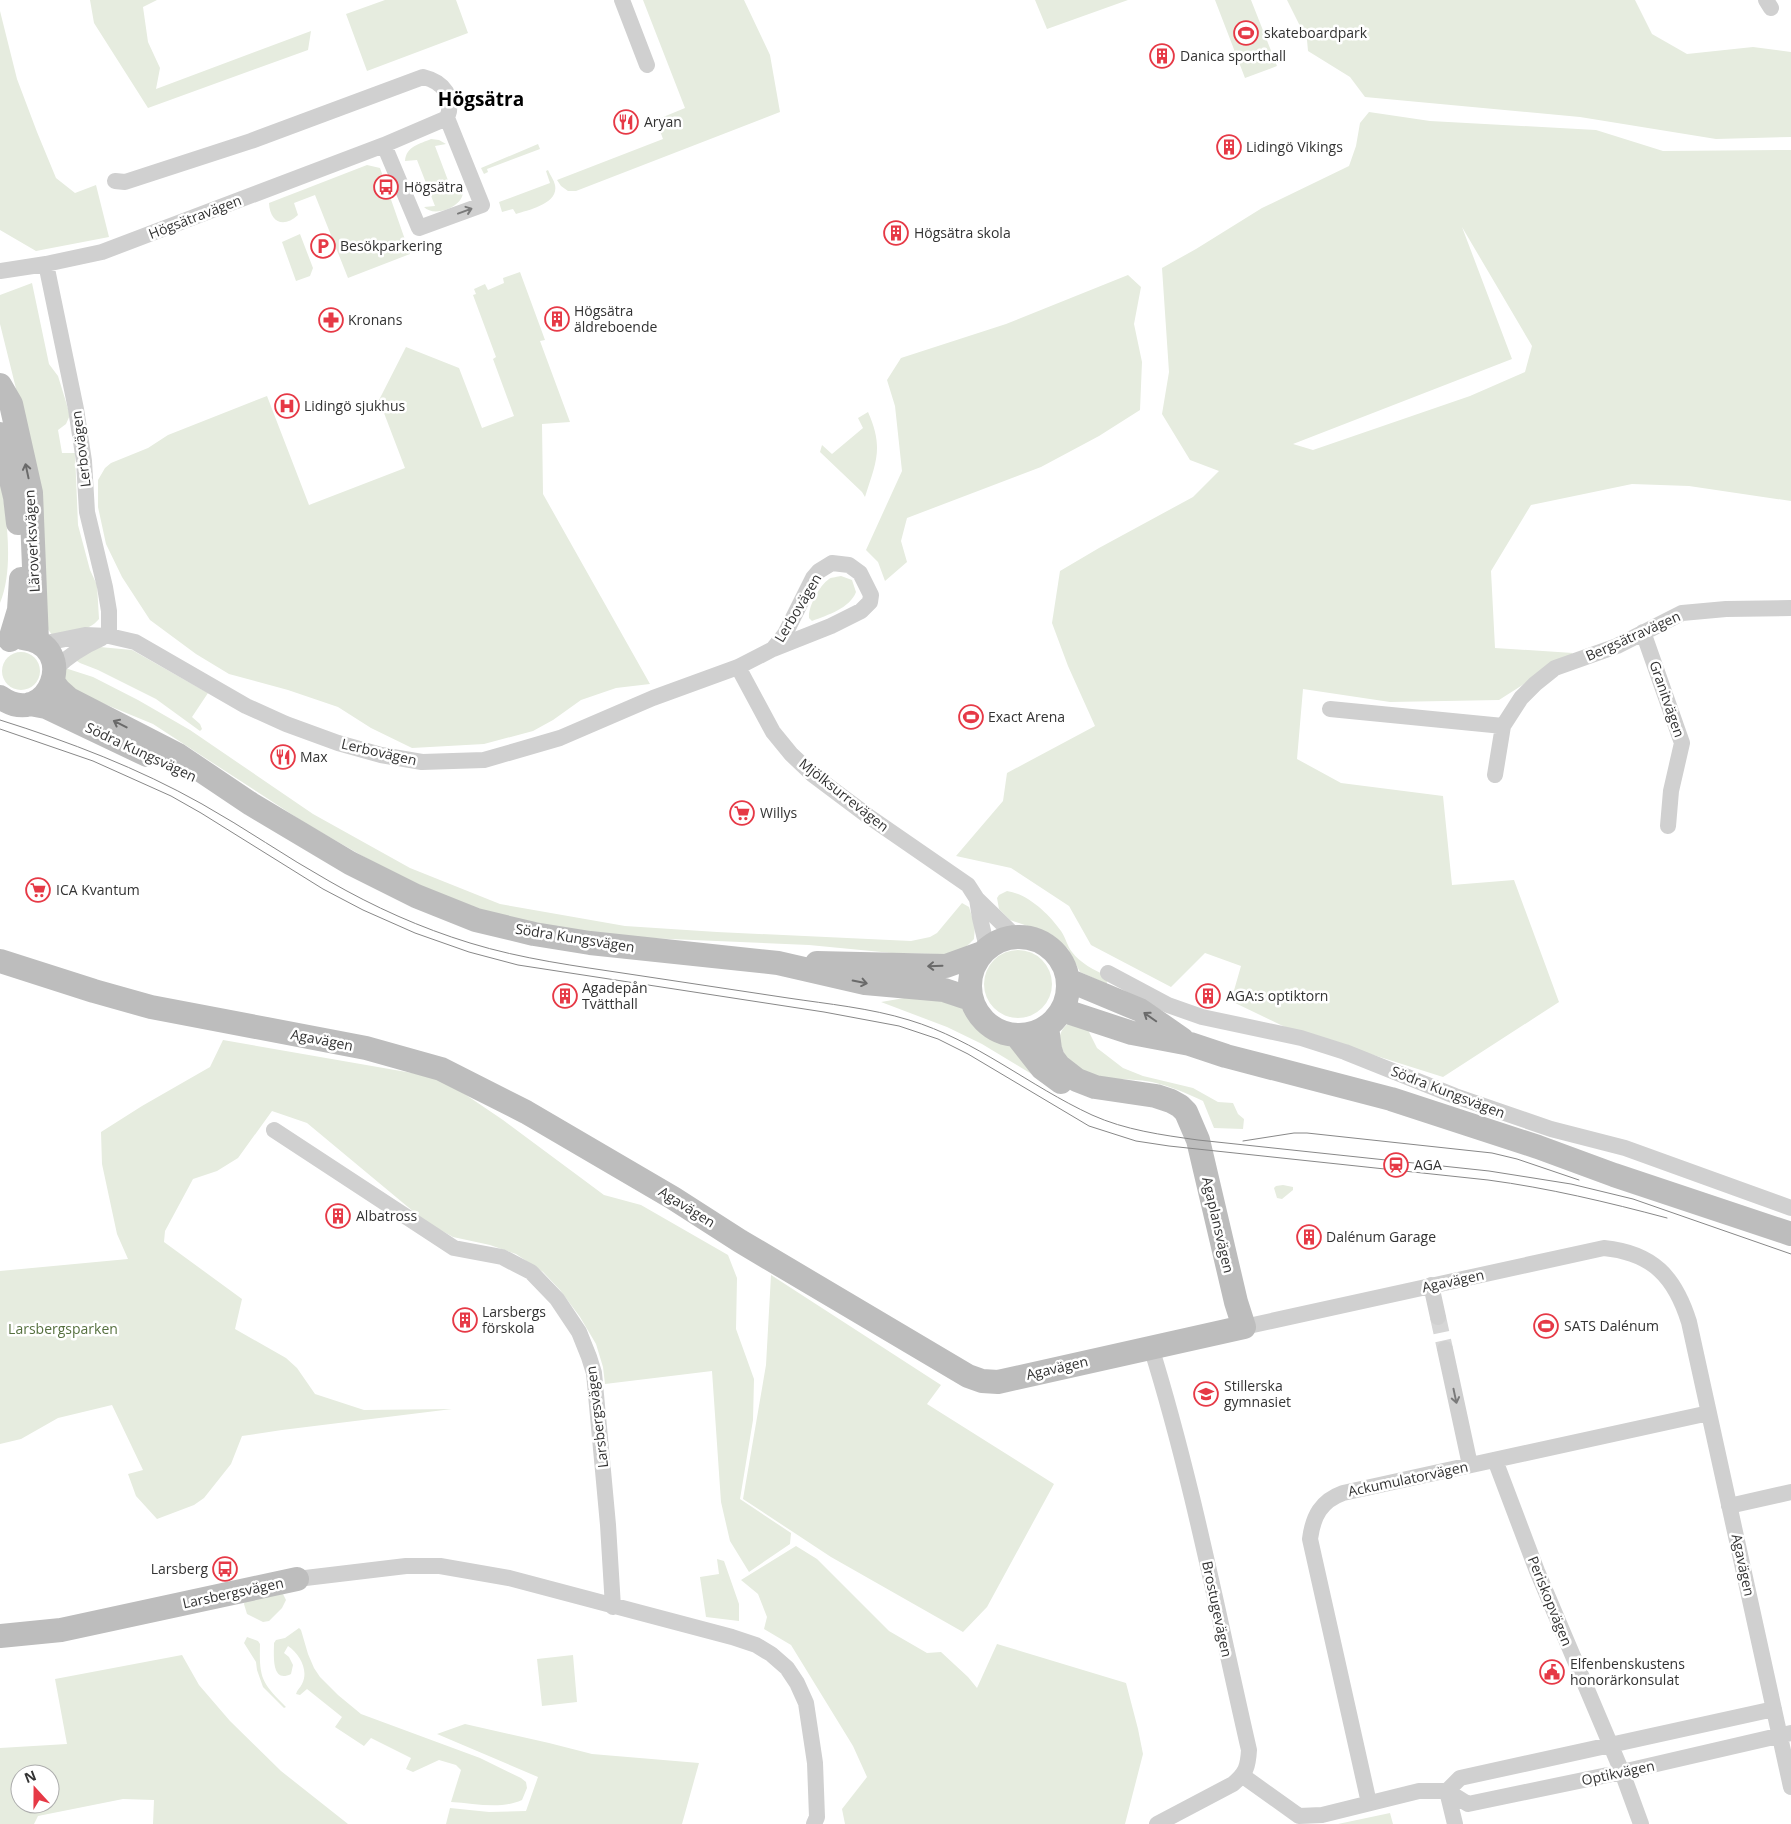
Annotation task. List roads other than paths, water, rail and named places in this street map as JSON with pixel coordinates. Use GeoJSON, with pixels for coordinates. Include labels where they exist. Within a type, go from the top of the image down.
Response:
{"type":"FeatureCollection","features":[{"type":"Feature","properties":{"kind":"main road","name":"Läroverksvägen"},"geometry":{"type":"LineString","coordinates":[[0,385],[11,404],[31,494],[39,643]]}},
{"type":"Feature","properties":{"kind":"main road","name":"Läroverksvägen"},"geometry":{"type":"LineString","coordinates":[[0,434],[15,497],[20,544],[21,587],[19,610],[5,642]]}},
{"type":"Feature","properties":{"kind":"main road"},"geometry":{"type":"LineString","coordinates":[[0,618],[12,581],[20,544]]}},
{"type":"Feature","properties":{"kind":"main road"},"geometry":{"type":"LineString","coordinates":[[5,642],[25,638],[39,643]]}},
{"type":"Feature","properties":{"kind":"main road","name":"Södra Kungsvägen"},"geometry":{"type":"LineString","coordinates":[[39,643],[51,655],[54,675],[59,690],[70,699],[178,755],[251,804],[350,863],[416,896],[476,920],[534,934],[590,944],[778,963],[863,963],[946,966],[985,951],[999,940],[1015,936]]}},
{"type":"Feature","properties":{"kind":"main road"},"geometry":{"type":"LineString","coordinates":[[30,704],[43,697],[54,675]]}},
{"type":"Feature","properties":{"kind":"main road","name":"Södra Kungsvägen"},"geometry":{"type":"LineString","coordinates":[[0,697],[12,704],[30,704],[46,707],[251,804]]}},
{"type":"Feature","properties":{"kind":"main road"},"geometry":{"type":"LineString","coordinates":[[985,951],[975,964],[969,987],[971,999],[976,1010],[986,1022],[1000,1031],[1016,1035],[1032,1034],[1054,1018],[1066,1001],[1069,985],[1066,969],[1058,955],[1046,944],[1032,937],[1015,936]]}},
{"type":"Feature","properties":{"kind":"main road","name":"Agavägen"},"geometry":{"type":"LineString","coordinates":[[0,961],[150,1007],[366,1048],[441,1069],[526,1112],[674,1198],[740,1241],[968,1376],[982,1381],[998,1382],[1244,1327]]}},
{"type":"Feature","properties":{"kind":"main road","name":"Södra Kungsvägen"},"geometry":{"type":"LineString","coordinates":[[778,963],[865,984],[944,990],[971,999]]}},
{"type":"Feature","properties":{"kind":"main road","name":"Södra Kungsvägen"},"geometry":{"type":"LineString","coordinates":[[1068,980],[1140,1010],[1190,1044]]}},
{"type":"Feature","properties":{"kind":"main road","name":"Södra Kungsvägen"},"geometry":{"type":"LineString","coordinates":[[1054,1018],[1190,1044],[1226,1056],[1391,1098],[1791,1234]]}},
{"type":"Feature","properties":{"kind":"main road","name":"Agaplansvägen"},"geometry":{"type":"LineString","coordinates":[[1054,1018],[1050,1049],[1058,1066],[1067,1074],[1095,1087],[1140,1092],[1171,1100],[1186,1112],[1198,1140],[1236,1302],[1244,1327]]}},
{"type":"Feature","properties":{"kind":"main road"},"geometry":{"type":"LineString","coordinates":[[1016,1035],[1042,1068],[1056,1080],[1069,1087],[1129,1103],[1190,1124]]}},
{"type":"Feature","properties":{"kind":"main road","name":"Larsbergsvägen"},"geometry":{"type":"LineString","coordinates":[[0,1636],[61,1630],[297,1579]]}},
{"type":"Feature","properties":{"kind":"street"},"geometry":{"type":"LineString","coordinates":[[622,0],[647,65]]}},
{"type":"Feature","properties":{"kind":"street"},"geometry":{"type":"LineString","coordinates":[[115,181],[125,182],[251,142],[422,77],[434,80],[448,94],[451,108],[447,118],[482,205],[419,228],[384,145]]}},
{"type":"Feature","properties":{"kind":"street","name":"Högsätravägen"},"geometry":{"type":"LineString","coordinates":[[0,271],[46,264],[102,252],[384,145],[447,118]]}},
{"type":"Feature","properties":{"kind":"street","name":"Lerbovägen"},"geometry":{"type":"LineString","coordinates":[[46,264],[76,409],[84,461],[87,512],[105,587],[109,636]]}},
{"type":"Feature","properties":{"kind":"street","name":"Lerbovägen"},"geometry":{"type":"LineString","coordinates":[[39,643],[85,635],[109,636],[135,642],[246,706],[286,724],[338,743],[381,755],[422,762],[484,760],[560,738],[645,701],[738,667],[772,649],[831,626],[861,611],[870,602],[871,595],[860,573],[843,563],[832,563],[819,571],[812,578],[785,634],[772,649]]}},
{"type":"Feature","properties":{"kind":"street","name":"Bergsätravägen"},"geometry":{"type":"LineString","coordinates":[[1495,775],[1502,726],[1521,698],[1555,668],[1617,646],[1682,613],[1726,609],[1791,608]]}},
{"type":"Feature","properties":{"kind":"street","name":"Granitvägen"},"geometry":{"type":"LineString","coordinates":[[1643,632],[1682,743],[1671,791],[1668,826]]}},
{"type":"Feature","properties":{"kind":"street"},"geometry":{"type":"LineString","coordinates":[[54,675],[68,657],[87,644],[109,636]]}},
{"type":"Feature","properties":{"kind":"street","name":"Mjölksurrevägen"},"geometry":{"type":"LineString","coordinates":[[738,667],[773,732],[791,754],[812,774],[868,816],[968,885],[977,899],[1015,936]]}},
{"type":"Feature","properties":{"kind":"street"},"geometry":{"type":"LineString","coordinates":[[1330,710],[1502,726]]}},
{"type":"Feature","properties":{"kind":"street"},"geometry":{"type":"LineString","coordinates":[[977,899],[985,951]]}},
{"type":"Feature","properties":{"kind":"street","name":"Södra Kungsvägen"},"geometry":{"type":"LineString","coordinates":[[1108,973],[1168,1005],[1202,1016],[1301,1038],[1345,1052],[1455,1096],[1551,1129],[1625,1148],[1791,1208]]}},
{"type":"Feature","properties":{"kind":"street","name":"Larsbergsvägen"},"geometry":{"type":"LineString","coordinates":[[274,1130],[454,1248],[502,1257],[531,1272],[557,1299],[579,1332],[594,1373],[608,1525],[613,1607]]}},
{"type":"Feature","properties":{"kind":"street","name":"Agavägen"},"geometry":{"type":"LineString","coordinates":[[1244,1327],[1604,1248],[1622,1250],[1635,1255],[1665,1275],[1676,1289],[1689,1322],[1774,1709],[1785,1734],[1791,1787]]}},
{"type":"Feature","properties":{"kind":"street"},"geometry":{"type":"LineString","coordinates":[[1431,1285],[1438,1317]]}},
{"type":"Feature","properties":{"kind":"street","name":"Brostugevägen"},"geometry":{"type":"LineString","coordinates":[[1152,1347],[1191,1489],[1249,1750],[1248,1763],[1243,1776]]}},
{"type":"Feature","properties":{"kind":"street"},"geometry":{"type":"LineString","coordinates":[[1445,1348],[1470,1465]]}},
{"type":"Feature","properties":{"kind":"street","name":"Ackumulatorvägen"},"geometry":{"type":"LineString","coordinates":[[1369,1803],[1310,1539],[1312,1526],[1323,1506],[1332,1497],[1338,1495],[1709,1413]]}},
{"type":"Feature","properties":{"kind":"street","name":"Periskopvägen"},"geometry":{"type":"LineString","coordinates":[[1495,1460],[1537,1571],[1622,1772],[1641,1824]]}},
{"type":"Feature","properties":{"kind":"street"},"geometry":{"type":"LineString","coordinates":[[1729,1506],[1791,1492]]}},
{"type":"Feature","properties":{"kind":"street","name":"Larsbergsvägen"},"geometry":{"type":"LineString","coordinates":[[297,1579],[406,1566],[440,1566],[509,1578],[732,1637],[756,1646],[771,1654],[792,1675],[806,1703],[815,1764],[817,1817],[814,1824]]}},
{"type":"Feature","properties":{"kind":"street"},"geometry":{"type":"LineString","coordinates":[[1157,1824],[1233,1784],[1243,1776],[1299,1816],[1322,1815],[1419,1791],[1447,1791],[1460,1778],[1774,1709]]}},
{"type":"Feature","properties":{"kind":"street","name":"Optikvägen"},"geometry":{"type":"LineString","coordinates":[[1447,1791],[1468,1804],[1622,1772],[1785,1734]]}},
{"type":"Feature","properties":{"kind":"street"},"geometry":{"type":"LineString","coordinates":[[1447,1791],[1454,1824]]}},
{"type":"Feature","properties":{"kind":"tunnel"},"geometry":{"type":"LineString","coordinates":[[1438,1317],[1445,1349]]}},
{"type":"Feature","properties":{"kind":"tram line"},"geometry":{"type":"LineString","coordinates":[[0,720],[52,737],[128,767],[218,813],[313,872],[363,900],[416,924],[470,943],[549,961],[849,1007],[909,1020],[957,1039],[1046,1091],[1092,1115],[1131,1128],[1198,1140],[1489,1171],[1571,1184],[1633,1199],[1791,1254]]}},
{"type":"Feature","properties":{"kind":"tram line"},"geometry":{"type":"LineString","coordinates":[[0,729],[93,761],[171,796],[323,889],[363,910],[415,933],[469,952],[518,965],[824,1012],[899,1026],[938,1039],[968,1054],[1089,1126],[1136,1141],[1488,1180],[1578,1196],[1667,1218]]}},
{"type":"Feature","properties":{"kind":"tram line"},"geometry":{"type":"LineString","coordinates":[[1243,1141],[1294,1133],[1307,1133],[1492,1153],[1517,1159],[1579,1180]]}},
{"type":"Feature","properties":{"kind":"place","name":"skateboardpark"},"geometry":{"type":"Point","coordinates":[1246,33]}},
{"type":"Feature","properties":{"kind":"place","name":"Danica sporthall"},"geometry":{"type":"Point","coordinates":[1162,56]}},
{"type":"Feature","properties":{"kind":"place","name":"Aryan"},"geometry":{"type":"Point","coordinates":[626,122]}},
{"type":"Feature","properties":{"kind":"place","name":"Lidingö Vikings"},"geometry":{"type":"Point","coordinates":[1229,147]}},
{"type":"Feature","properties":{"kind":"place","name":"Högsätra"},"geometry":{"type":"Point","coordinates":[386,187]}},
{"type":"Feature","properties":{"kind":"place","name":"Högsätra skola"},"geometry":{"type":"Point","coordinates":[896,233]}},
{"type":"Feature","properties":{"kind":"place","name":"Besökparkering"},"geometry":{"type":"Point","coordinates":[323,246]}},
{"type":"Feature","properties":{"kind":"place","name":"Högsätra äldreboende"},"geometry":{"type":"Point","coordinates":[557,319]}},
{"type":"Feature","properties":{"kind":"place","name":"Kronans"},"geometry":{"type":"Point","coordinates":[331,320]}},
{"type":"Feature","properties":{"kind":"place","name":"Lidingö sjukhus"},"geometry":{"type":"Point","coordinates":[287,406]}},
{"type":"Feature","properties":{"kind":"place","name":"Exact Arena"},"geometry":{"type":"Point","coordinates":[971,717]}},
{"type":"Feature","properties":{"kind":"place","name":"Max"},"geometry":{"type":"Point","coordinates":[283,757]}},
{"type":"Feature","properties":{"kind":"place","name":"Willys"},"geometry":{"type":"Point","coordinates":[742,813]}},
{"type":"Feature","properties":{"kind":"place","name":"ICA Kvantum"},"geometry":{"type":"Point","coordinates":[38,890]}},
{"type":"Feature","properties":{"kind":"place","name":"Agadepån Tvätthall"},"geometry":{"type":"Point","coordinates":[565,996]}},
{"type":"Feature","properties":{"kind":"place","name":"AGA:s optiktorn"},"geometry":{"type":"Point","coordinates":[1208,996]}},
{"type":"Feature","properties":{"kind":"place","name":"AGA"},"geometry":{"type":"Point","coordinates":[1396,1165]}},
{"type":"Feature","properties":{"kind":"place","name":"Albatross"},"geometry":{"type":"Point","coordinates":[338,1216]}},
{"type":"Feature","properties":{"kind":"place","name":"Dalénum Garage"},"geometry":{"type":"Point","coordinates":[1309,1237]}},
{"type":"Feature","properties":{"kind":"place","name":"Larsbergs förskola"},"geometry":{"type":"Point","coordinates":[465,1320]}},
{"type":"Feature","properties":{"kind":"place","name":"SATS Dalénum"},"geometry":{"type":"Point","coordinates":[1546,1326]}},
{"type":"Feature","properties":{"kind":"place","name":"Stillerska gymnasiet"},"geometry":{"type":"Point","coordinates":[1206,1394]}},
{"type":"Feature","properties":{"kind":"place","name":"Larsberg"},"geometry":{"type":"Point","coordinates":[225,1569]}},
{"type":"Feature","properties":{"kind":"place","name":"Elfenbenskustens honorärkonsulat"},"geometry":{"type":"Point","coordinates":[1552,1672]}},
{"type":"Feature","properties":{"kind":"district","name":"Högsätra"},"geometry":{"type":"Point","coordinates":[481,99]}},
{"type":"Feature","properties":{"kind":"park label","name":"Larsbergsparken"},"geometry":{"type":"Point","coordinates":[63,1329]}}]}
